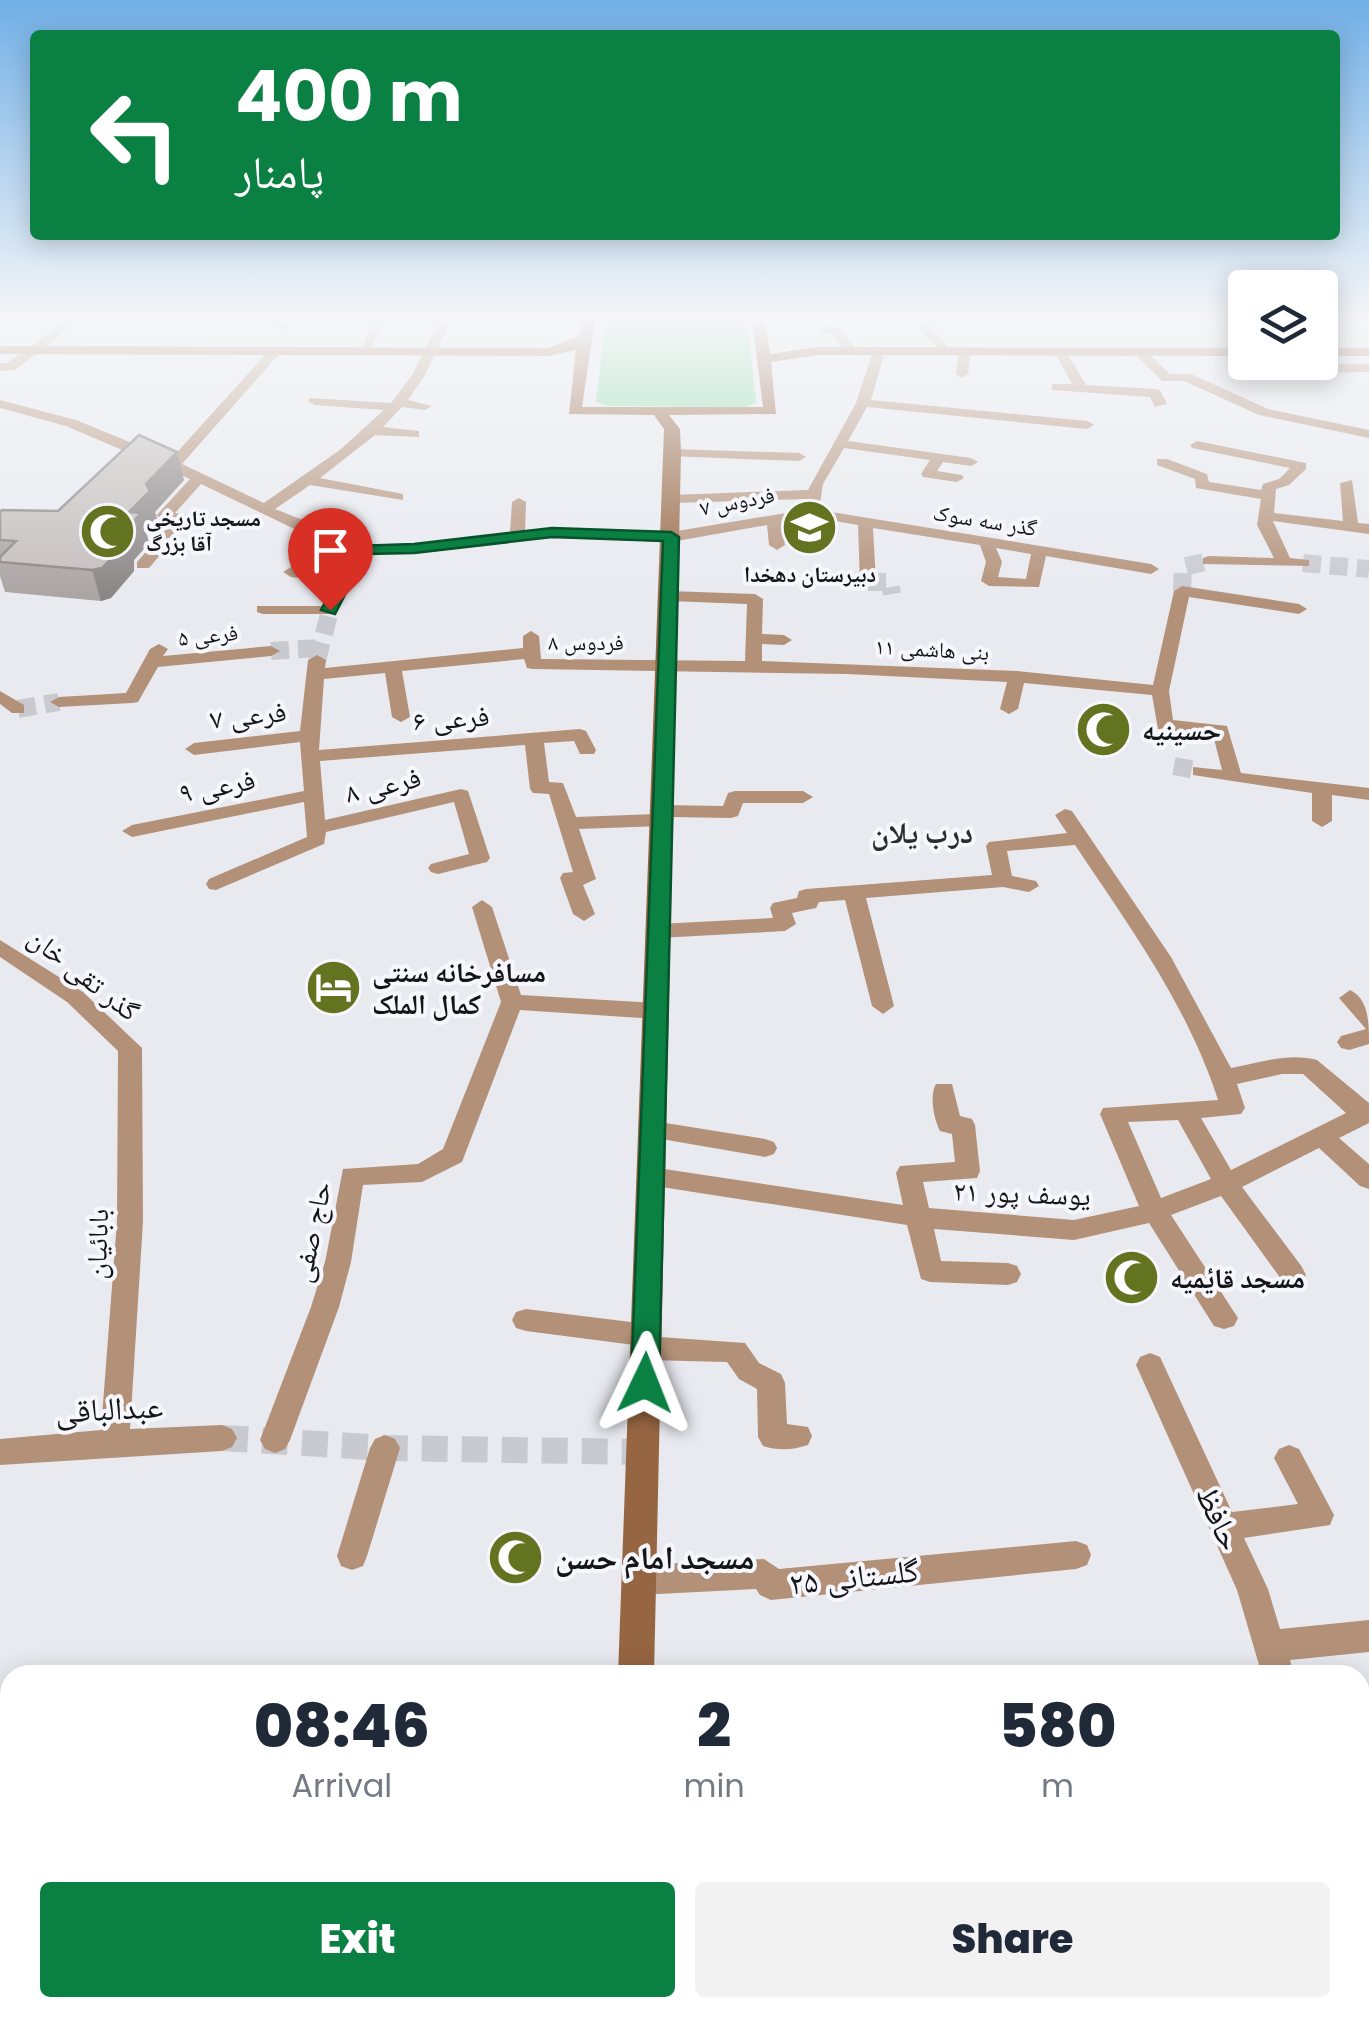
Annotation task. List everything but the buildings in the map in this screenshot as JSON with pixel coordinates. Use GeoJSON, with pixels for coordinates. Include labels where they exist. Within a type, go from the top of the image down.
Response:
{"type":"FeatureCollection","features":[{"type":"Feature","properties":{"kind":"main road"},"geometry":{"type":"LineString","coordinates":[[588,413],[673,426],[763,413]]}},
{"type":"Feature","properties":{"kind":"main road"},"geometry":{"type":"LineString","coordinates":[[636,1665],[673,426]]}},
{"type":"Feature","properties":{"kind":"street"},"geometry":{"type":"LineString","coordinates":[[34,413],[71,423],[173,465],[264,509],[361,549],[330,610],[263,609]]}},
{"type":"Feature","properties":{"kind":"street"},"geometry":{"type":"LineString","coordinates":[[173,465],[219,413]]}},
{"type":"Feature","properties":{"kind":"street"},"geometry":{"type":"LineString","coordinates":[[264,509],[308,480],[385,413]]}},
{"type":"Feature","properties":{"kind":"street"},"geometry":{"type":"LineString","coordinates":[[812,512],[813,494],[858,413]]}},
{"type":"Feature","properties":{"kind":"street"},"geometry":{"type":"LineString","coordinates":[[966,413],[1087,425]]}},
{"type":"Feature","properties":{"kind":"street"},"geometry":{"type":"LineString","coordinates":[[1269,413],[1369,434]]}},
{"type":"Feature","properties":{"kind":"street"},"geometry":{"type":"LineString","coordinates":[[673,426],[798,457]]}},
{"type":"Feature","properties":{"kind":"street"},"geometry":{"type":"LineString","coordinates":[[369,430],[414,434]]}},
{"type":"Feature","properties":{"kind":"street"},"geometry":{"type":"LineString","coordinates":[[843,444],[970,462]]}},
{"type":"Feature","properties":{"kind":"street"},"geometry":{"type":"LineString","coordinates":[[1197,445],[1301,466],[1284,482],[1268,488],[1265,525],[1284,562]]}},
{"type":"Feature","properties":{"kind":"street"},"geometry":{"type":"LineString","coordinates":[[129,466],[143,453]]}},
{"type":"Feature","properties":{"kind":"street"},"geometry":{"type":"LineString","coordinates":[[938,458],[928,474],[956,478]]}},
{"type":"Feature","properties":{"kind":"street"},"geometry":{"type":"LineString","coordinates":[[1162,462],[1202,477],[1200,485],[1269,496]]}},
{"type":"Feature","properties":{"kind":"street"},"geometry":{"type":"LineString","coordinates":[[143,565],[184,518],[164,516],[198,479]]}},
{"type":"Feature","properties":{"kind":"street"},"geometry":{"type":"LineString","coordinates":[[308,480],[398,497]]}},
{"type":"Feature","properties":{"kind":"street"},"geometry":{"type":"LineString","coordinates":[[1347,484],[1351,527]]}},
{"type":"Feature","properties":{"kind":"street"},"geometry":{"type":"LineString","coordinates":[[672,498],[813,494]]}},
{"type":"Feature","properties":{"kind":"street"},"geometry":{"type":"LineString","coordinates":[[516,536],[520,502]]}},
{"type":"Feature","properties":{"kind":"street","name":"فردوس ۷"},"geometry":{"type":"LineString","coordinates":[[361,549],[414,549],[516,536],[592,532],[671,537],[812,512]]}},
{"type":"Feature","properties":{"kind":"street","name":"گذر سه سوک"},"geometry":{"type":"LineString","coordinates":[[812,512],[1151,569]]}},
{"type":"Feature","properties":{"kind":"street"},"geometry":{"type":"LineString","coordinates":[[1266,516],[1369,529]]}},
{"type":"Feature","properties":{"kind":"street"},"geometry":{"type":"LineString","coordinates":[[774,517],[777,544]]}},
{"type":"Feature","properties":{"kind":"street"},"geometry":{"type":"LineString","coordinates":[[865,522],[868,582]]}},
{"type":"Feature","properties":{"kind":"street"},"geometry":{"type":"LineString","coordinates":[[987,544],[994,562],[989,581],[1033,584],[1039,552]]}},
{"type":"Feature","properties":{"kind":"street"},"geometry":{"type":"LineString","coordinates":[[1208,561],[1304,563]]}},
{"type":"Feature","properties":{"kind":"street"},"geometry":{"type":"LineString","coordinates":[[291,572],[345,578]]}},
{"type":"Feature","properties":{"kind":"street"},"geometry":{"type":"LineString","coordinates":[[1233,778],[1221,730],[1164,724],[1160,691],[1182,591],[1299,610]]}},
{"type":"Feature","properties":{"kind":"street"},"geometry":{"type":"LineString","coordinates":[[669,596],[755,599],[753,666]]}},
{"type":"Feature","properties":{"kind":"street"},"geometry":{"type":"LineString","coordinates":[[754,639],[784,640]]}},
{"type":"Feature","properties":{"kind":"street","name":"فردوس ۸"},"geometry":{"type":"LineString","coordinates":[[393,669],[532,644],[533,664],[667,665]]}},
{"type":"Feature","properties":{"kind":"street","name":"فرعی ۵"},"geometry":{"type":"LineString","coordinates":[[59,702],[132,698],[154,656],[271,651]]}},
{"type":"Feature","properties":{"kind":"street","name":"بنی هاشمی ۱۱"},"geometry":{"type":"LineString","coordinates":[[667,665],[753,666],[891,676],[1017,676],[1160,691]]}},
{"type":"Feature","properties":{"kind":"street"},"geometry":{"type":"LineString","coordinates":[[317,834],[309,746],[316,667],[393,669],[401,717]]}},
{"type":"Feature","properties":{"kind":"street"},"geometry":{"type":"LineString","coordinates":[[1009,709],[1017,676]]}},
{"type":"Feature","properties":{"kind":"street"},"geometry":{"type":"LineString","coordinates":[[0,696],[18,709]]}},
{"type":"Feature","properties":{"kind":"street","name":"فرعی ۶"},"geometry":{"type":"LineString","coordinates":[[309,746],[580,736],[587,750]]}},
{"type":"Feature","properties":{"kind":"street"},"geometry":{"type":"LineString","coordinates":[[534,739],[540,789],[556,787],[586,879],[570,878],[584,914]]}},
{"type":"Feature","properties":{"kind":"street","name":"فرعی ۷"},"geometry":{"type":"LineString","coordinates":[[194,749],[309,746]]}},
{"type":"Feature","properties":{"kind":"street"},"geometry":{"type":"LineString","coordinates":[[1200,772],[1369,794]]}},
{"type":"Feature","properties":{"kind":"street"},"geometry":{"type":"LineString","coordinates":[[1322,788],[1322,821]]}},
{"type":"Feature","properties":{"kind":"street","name":"فرعی ۹"},"geometry":{"type":"LineString","coordinates":[[132,831],[313,794]]}},
{"type":"Feature","properties":{"kind":"street","name":"فرعی ۸"},"geometry":{"type":"LineString","coordinates":[[216,884],[317,834],[461,795],[480,858],[438,868]]}},
{"type":"Feature","properties":{"kind":"street"},"geometry":{"type":"LineString","coordinates":[[568,823],[731,812],[735,797],[803,797]]}},
{"type":"Feature","properties":{"kind":"street"},"geometry":{"type":"LineString","coordinates":[[1065,815],[1179,992],[1225,1078],[1233,1108],[1112,1114],[1154,1210],[1224,1318]]}},
{"type":"Feature","properties":{"kind":"street"},"geometry":{"type":"LineString","coordinates":[[1003,881],[996,846],[1080,838]]}},
{"type":"Feature","properties":{"kind":"street"},"geometry":{"type":"LineString","coordinates":[[658,932],[785,924],[780,908],[809,903],[806,896],[854,892],[935,895],[1003,881],[1029,886]]}},
{"type":"Feature","properties":{"kind":"street"},"geometry":{"type":"LineString","coordinates":[[854,892],[882,1006]]}},
{"type":"Feature","properties":{"kind":"street"},"geometry":{"type":"LineString","coordinates":[[482,907],[512,1002],[656,1012]]}},
{"type":"Feature","properties":{"kind":"street","name":"گذر تقی خان"},"geometry":{"type":"LineString","coordinates":[[0,948],[75,997],[130,1048]]}},
{"type":"Feature","properties":{"kind":"street"},"geometry":{"type":"LineString","coordinates":[[1350,998],[1369,1022]]}},
{"type":"Feature","properties":{"kind":"street","name":"حاج صفی"},"geometry":{"type":"LineString","coordinates":[[275,1440],[329,1292],[352,1176],[422,1174],[453,1154],[512,1002]]}},
{"type":"Feature","properties":{"kind":"street","name":"بابائیان"},"geometry":{"type":"LineString","coordinates":[[115,1442],[130,1221],[130,1048]]}},
{"type":"Feature","properties":{"kind":"street"},"geometry":{"type":"LineString","coordinates":[[1225,1078],[1282,1066],[1310,1066],[1366,1114]]}},
{"type":"Feature","properties":{"kind":"street"},"geometry":{"type":"LineString","coordinates":[[944,1090],[949,1125],[962,1124],[968,1171],[909,1173],[915,1216],[930,1272],[1008,1274]]}},
{"type":"Feature","properties":{"kind":"street"},"geometry":{"type":"LineString","coordinates":[[1185,1111],[1226,1184],[1293,1275]]}},
{"type":"Feature","properties":{"kind":"street","name":"یوسف پور ۲۱"},"geometry":{"type":"LineString","coordinates":[[651,1177],[915,1216],[1074,1230],[1110,1225],[1226,1184],[1366,1114]]}},
{"type":"Feature","properties":{"kind":"street"},"geometry":{"type":"LineString","coordinates":[[653,1130],[765,1148]]}},
{"type":"Feature","properties":{"kind":"street"},"geometry":{"type":"LineString","coordinates":[[1322,1136],[1369,1179]]}},
{"type":"Feature","properties":{"kind":"street"},"geometry":{"type":"LineString","coordinates":[[526,1320],[646,1341],[735,1351],[748,1372],[772,1383],[773,1437],[798,1436]]}},
{"type":"Feature","properties":{"kind":"street","name":"حافظ"},"geometry":{"type":"LineString","coordinates":[[1150,1365],[1252,1589],[1274,1660]]}},
{"type":"Feature","properties":{"kind":"street","name":"عبدالباقی"},"geometry":{"type":"LineString","coordinates":[[0,1452],[222,1438]]}},
{"type":"Feature","properties":{"kind":"street"},"geometry":{"type":"LineString","coordinates":[[352,1556],[385,1448]]}},
{"type":"Feature","properties":{"kind":"street"},"geometry":{"type":"LineString","coordinates":[[1222,1527],[1318,1515],[1289,1458]]}},
{"type":"Feature","properties":{"kind":"street","name":"گلستانی ۲۵"},"geometry":{"type":"LineString","coordinates":[[639,1580],[764,1574],[771,1585],[1076,1555]]}},
{"type":"Feature","properties":{"kind":"street"},"geometry":{"type":"LineString","coordinates":[[1274,1660],[1369,1636]]}},
{"type":"Feature","properties":{"kind":"tunnel"},"geometry":{"type":"LineString","coordinates":[[1182,591],[1183,567],[1209,561]]}},
{"type":"Feature","properties":{"kind":"tunnel"},"geometry":{"type":"LineString","coordinates":[[1303,563],[1369,569]]}},
{"type":"Feature","properties":{"kind":"tunnel"},"geometry":{"type":"LineString","coordinates":[[868,582],[890,582],[892,594]]}},
{"type":"Feature","properties":{"kind":"tunnel"},"geometry":{"type":"LineString","coordinates":[[317,660],[330,611]]}},
{"type":"Feature","properties":{"kind":"tunnel"},"geometry":{"type":"LineString","coordinates":[[271,651],[319,648]]}},
{"type":"Feature","properties":{"kind":"tunnel"},"geometry":{"type":"LineString","coordinates":[[18,709],[59,702]]}},
{"type":"Feature","properties":{"kind":"tunnel"},"geometry":{"type":"LineString","coordinates":[[1174,766],[1200,771]]}},
{"type":"Feature","properties":{"kind":"tunnel"},"geometry":{"type":"LineString","coordinates":[[222,1438],[385,1448],[643,1452]]}},
{"type":"Feature","properties":{"kind":"place","name":"دبیرستان دهخدا"},"geometry":{"type":"Point","coordinates":[810,527]}},
{"type":"Feature","properties":{"kind":"place","name":"مسجد تاریخی آقا بزرگ"},"geometry":{"type":"Point","coordinates":[107,531]}},
{"type":"Feature","properties":{"kind":"place","name":"حسینیه"},"geometry":{"type":"Point","coordinates":[1103,730]}},
{"type":"Feature","properties":{"kind":"place","name":"مسافرخانه سنتی کمال الملک"},"geometry":{"type":"Point","coordinates":[333,988]}},
{"type":"Feature","properties":{"kind":"place","name":"مسجد قایٔمیه"},"geometry":{"type":"Point","coordinates":[1131,1278]}},
{"type":"Feature","properties":{"kind":"place","name":"مسجد امام حسن"},"geometry":{"type":"Point","coordinates":[516,1558]}},
{"type":"Feature","properties":{"kind":"district","name":"درب یلان"},"geometry":{"type":"Point","coordinates":[922,833]}},
{"type":"Feature","properties":{"kind":"route"},"geometry":{"type":"LineString","coordinates":[[330,610],[361,549],[414,549],[552,533],[614,532],[671,537],[645,1383]]}}]}
